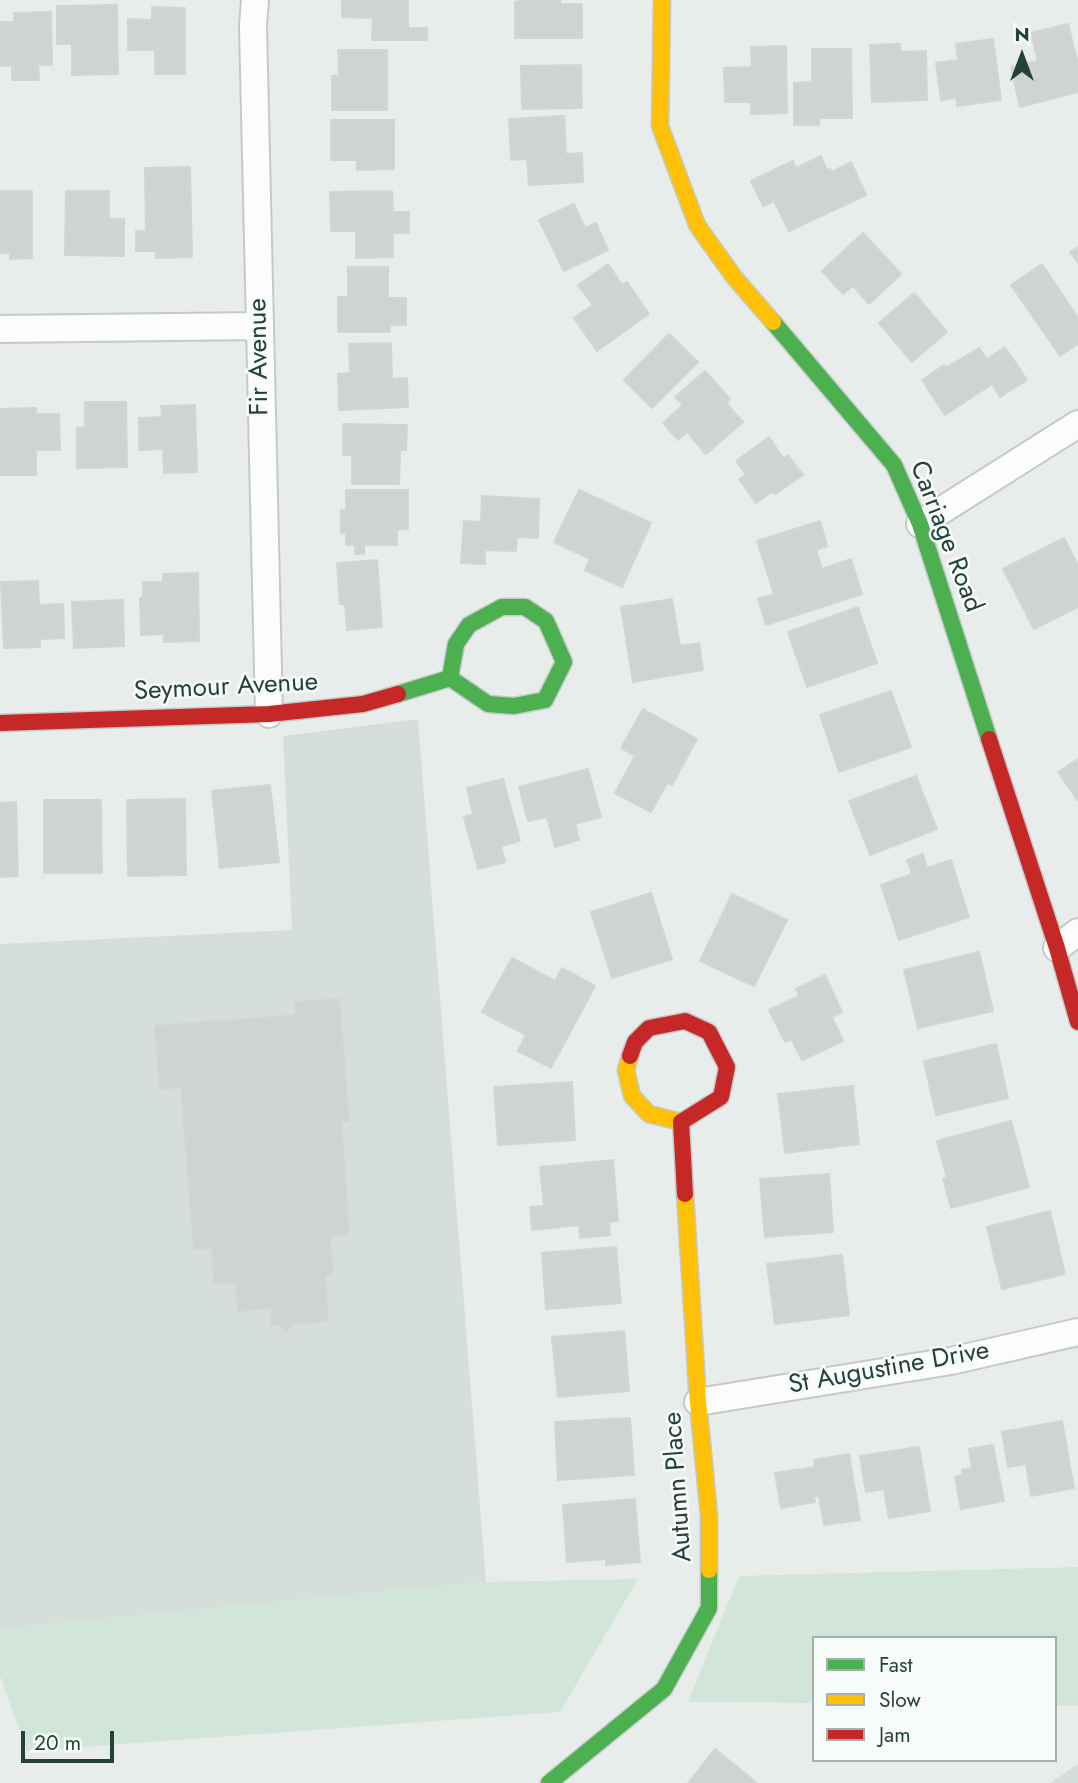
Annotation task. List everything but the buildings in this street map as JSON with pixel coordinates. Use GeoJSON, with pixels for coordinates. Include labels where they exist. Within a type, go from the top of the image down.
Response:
{"type":"FeatureCollection","features":[{"type":"Feature","properties":{"kind":"street","name":"Fir Avenue"},"geometry":{"type":"LineString","coordinates":[[255,0],[253,26],[269,714]]}},
{"type":"Feature","properties":{"kind":"street","name":"Carriage Road"},"geometry":{"type":"LineString","coordinates":[[662,0],[660,126],[697,225],[734,277],[894,465],[920,524],[1068,940],[1078,1023]]}},
{"type":"Feature","properties":{"kind":"street"},"geometry":{"type":"LineString","coordinates":[[0,329],[259,326]]}},
{"type":"Feature","properties":{"kind":"street"},"geometry":{"type":"LineString","coordinates":[[920,524],[1078,424]]}},
{"type":"Feature","properties":{"kind":"street"},"geometry":{"type":"LineString","coordinates":[[502,607],[525,607],[546,621],[565,662],[545,701],[514,706],[488,704],[450,678],[456,644],[469,625],[502,607]]}},
{"type":"Feature","properties":{"kind":"street","name":"Seymour Avenue"},"geometry":{"type":"LineString","coordinates":[[0,723],[269,714],[363,704],[450,678]]}},
{"type":"Feature","properties":{"kind":"street"},"geometry":{"type":"LineString","coordinates":[[685,1021],[709,1032],[727,1067],[721,1097],[681,1122],[649,1114],[632,1096],[625,1070],[635,1042],[649,1028],[685,1021]]}},
{"type":"Feature","properties":{"kind":"street","name":"Autumn Place"},"geometry":{"type":"LineString","coordinates":[[549,1783],[664,1689],[709,1608],[709,1516],[698,1402],[681,1122]]}},
{"type":"Feature","properties":{"kind":"street","name":"St Augustine Drive"},"geometry":{"type":"LineString","coordinates":[[698,1402],[951,1361],[1078,1332]]}},
{"type":"Feature","properties":{"kind":"shaded area"},"geometry":{"type":"Polygon","coordinates":[[[418,719],[486,1582],[0,1629],[0,944],[292,930],[283,736],[418,719]]]}},
{"type":"Feature","properties":{"kind":"shaded area"},"geometry":{"type":"Polygon","coordinates":[[[1078,1764],[1078,1783],[1050,1783],[1078,1764]]]}},
{"type":"Feature","properties":{"kind":"green space"},"geometry":{"type":"Polygon","coordinates":[[[1078,1567],[1078,1706],[1057,1706],[1057,1636],[812,1636],[812,1703],[688,1702],[739,1576],[1078,1567]]]}},
{"type":"Feature","properties":{"kind":"green space"},"geometry":{"type":"Polygon","coordinates":[[[638,1579],[560,1712],[27,1751],[0,1676],[0,1629],[486,1582],[638,1579]]]}},
{"type":"Feature","properties":{"kind":"traffic: fast"},"geometry":{"type":"LineString","coordinates":[[773,322],[894,465],[920,524],[989,739]]}},
{"type":"Feature","properties":{"kind":"traffic: fast"},"geometry":{"type":"LineString","coordinates":[[398,694],[450,678],[456,644],[469,625],[502,607],[525,607],[546,621],[564,662],[545,700],[514,706],[488,704],[450,678]]}},
{"type":"Feature","properties":{"kind":"traffic: fast"},"geometry":{"type":"LineString","coordinates":[[549,1783],[664,1689],[709,1608],[709,1570]]}},
{"type":"Feature","properties":{"kind":"traffic: slow"},"geometry":{"type":"LineString","coordinates":[[662,0],[660,126],[697,225],[734,277],[773,322]]}},
{"type":"Feature","properties":{"kind":"traffic: slow"},"geometry":{"type":"LineString","coordinates":[[630,1056],[626,1070],[632,1096],[649,1114],[681,1122]]}},
{"type":"Feature","properties":{"kind":"traffic: slow"},"geometry":{"type":"LineString","coordinates":[[685,1194],[698,1402],[709,1516],[709,1570]]}},
{"type":"Feature","properties":{"kind":"traffic: jam"},"geometry":{"type":"LineString","coordinates":[[0,723],[269,714],[363,704],[398,694]]}},
{"type":"Feature","properties":{"kind":"traffic: jam"},"geometry":{"type":"LineString","coordinates":[[989,739],[1057,948],[1078,1022]]}},
{"type":"Feature","properties":{"kind":"traffic: jam"},"geometry":{"type":"LineString","coordinates":[[630,1056],[635,1042],[649,1028],[685,1021],[709,1032],[727,1067],[721,1097],[681,1122],[685,1194]]}}]}
